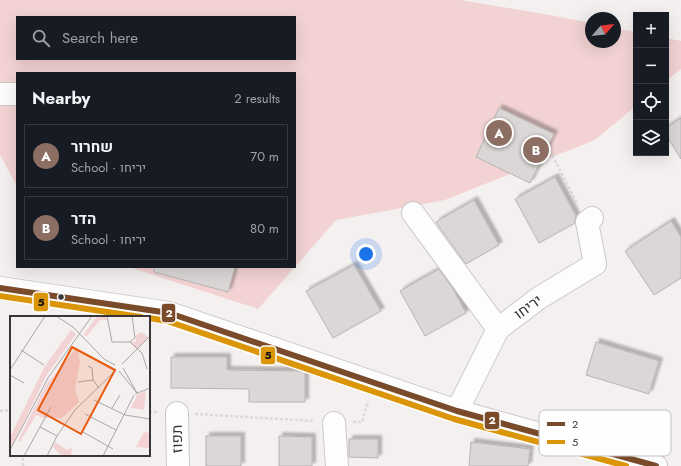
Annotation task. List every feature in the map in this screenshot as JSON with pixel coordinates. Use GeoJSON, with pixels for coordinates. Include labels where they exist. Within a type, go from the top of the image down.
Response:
{"type":"FeatureCollection","features":[{"type":"Feature","properties":{"kind":"street"},"geometry":{"type":"LineString","coordinates":[[0,94],[16,94]]}},
{"type":"Feature","properties":{"kind":"street"},"geometry":{"type":"LineString","coordinates":[[413,213],[498,329]]}},
{"type":"Feature","properties":{"kind":"street","name":"יריחו"},"geometry":{"type":"LineString","coordinates":[[457,411],[498,329],[539,298],[595,264],[590,220]]}},
{"type":"Feature","properties":{"kind":"street"},"geometry":{"type":"LineString","coordinates":[[0,288],[170,313],[457,411],[539,434]]}},
{"type":"Feature","properties":{"kind":"street","name":"תפוז"},"geometry":{"type":"LineString","coordinates":[[177,413],[178,466]]}},
{"type":"Feature","properties":{"kind":"street"},"geometry":{"type":"LineString","coordinates":[[334,423],[337,466]]}},
{"type":"Feature","properties":{"kind":"street"},"geometry":{"type":"LineString","coordinates":[[620,456],[656,466]]}},
{"type":"Feature","properties":{"kind":"path"},"geometry":{"type":"LineString","coordinates":[[550,150],[590,220]]}},
{"type":"Feature","properties":{"kind":"path"},"geometry":{"type":"LineString","coordinates":[[150,412],[334,423],[362,422],[373,383]]}},
{"type":"Feature","properties":{"kind":"path"},"geometry":{"type":"LineString","coordinates":[[0,411],[10,410]]}},
{"type":"Feature","properties":{"kind":"shaded area"},"geometry":{"type":"Polygon","coordinates":[[[0,0],[460,0],[585,22],[585,48],[621,48],[621,29],[633,31],[633,108],[595,140],[445,200],[336,220],[296,266],[296,72],[16,72],[16,184],[0,155],[0,0]]]}},
{"type":"Feature","properties":{"kind":"shaded area"},"geometry":{"type":"Polygon","coordinates":[[[669,39],[681,41],[681,69],[669,79],[669,39]]]}},
{"type":"Feature","properties":{"kind":"shaded area"},"geometry":{"type":"Polygon","coordinates":[[[132,268],[294,268],[258,309],[132,268]]]}},
{"type":"Feature","properties":{"kind":"building"},"geometry":{"type":"Polygon","coordinates":[[[499,108],[554,134],[530,183],[476,157],[499,108]]]}},
{"type":"Feature","properties":{"kind":"building"},"geometry":{"type":"Polygon","coordinates":[[[681,118],[681,159],[669,140],[669,126],[681,118]]]}},
{"type":"Feature","properties":{"kind":"building"},"geometry":{"type":"Polygon","coordinates":[[[555,177],[576,216],[575,223],[539,243],[515,199],[555,177]]]}},
{"type":"Feature","properties":{"kind":"building"},"geometry":{"type":"Polygon","coordinates":[[[474,200],[499,245],[466,264],[436,222],[474,200]]]}},
{"type":"Feature","properties":{"kind":"building"},"geometry":{"type":"Polygon","coordinates":[[[671,221],[681,237],[681,278],[654,295],[625,251],[671,221]]]}},
{"type":"Feature","properties":{"kind":"building"},"geometry":{"type":"Polygon","coordinates":[[[354,265],[381,311],[333,338],[306,291],[354,265]]]}},
{"type":"Feature","properties":{"kind":"building"},"geometry":{"type":"Polygon","coordinates":[[[154,268],[235,268],[228,292],[154,272],[154,268]]]}},
{"type":"Feature","properties":{"kind":"building"},"geometry":{"type":"Polygon","coordinates":[[[439,269],[453,289],[466,313],[425,336],[400,291],[439,269]]]}},
{"type":"Feature","properties":{"kind":"building"},"geometry":{"type":"Polygon","coordinates":[[[596,342],[659,361],[649,394],[586,375],[596,342]]]}},
{"type":"Feature","properties":{"kind":"building"},"geometry":{"type":"Polygon","coordinates":[[[171,357],[227,357],[227,370],[305,372],[305,402],[249,402],[249,389],[171,388],[171,357]]]}},
{"type":"Feature","properties":{"kind":"building"},"geometry":{"type":"Polygon","coordinates":[[[206,436],[241,436],[241,466],[206,466],[206,436]]]}},
{"type":"Feature","properties":{"kind":"building"},"geometry":{"type":"Polygon","coordinates":[[[279,436],[312,437],[312,466],[279,466],[279,436]]]}},
{"type":"Feature","properties":{"kind":"building"},"geometry":{"type":"Polygon","coordinates":[[[349,439],[378,439],[378,458],[349,457],[349,439]]]}},
{"type":"Feature","properties":{"kind":"building"},"geometry":{"type":"Polygon","coordinates":[[[471,442],[530,449],[528,466],[469,466],[471,442]]]}},
{"type":"Feature","properties":{"kind":"transit line","name":"2"},"geometry":{"type":"LineString","coordinates":[[0,288],[169,313],[457,411],[539,434]]}},
{"type":"Feature","properties":{"kind":"transit line","name":"5"},"geometry":{"type":"LineString","coordinates":[[0,296],[134,316]]}},
{"type":"Feature","properties":{"kind":"transit line","name":"5"},"geometry":{"type":"LineString","coordinates":[[150,318],[167,321],[454,419],[539,442]]}},
{"type":"Feature","properties":{"kind":"transit line","name":"5"},"geometry":{"type":"LineString","coordinates":[[589,456],[626,466]]}},
{"type":"Feature","properties":{"kind":"transit line","name":"2"},"geometry":{"type":"LineString","coordinates":[[620,456],[656,466]]}},
{"type":"Feature","properties":{"kind":"place","name":"שחרור"},"geometry":{"type":"Point","coordinates":[499,133]}},
{"type":"Feature","properties":{"kind":"place","name":"הדר"},"geometry":{"type":"Point","coordinates":[536,150]}}]}
